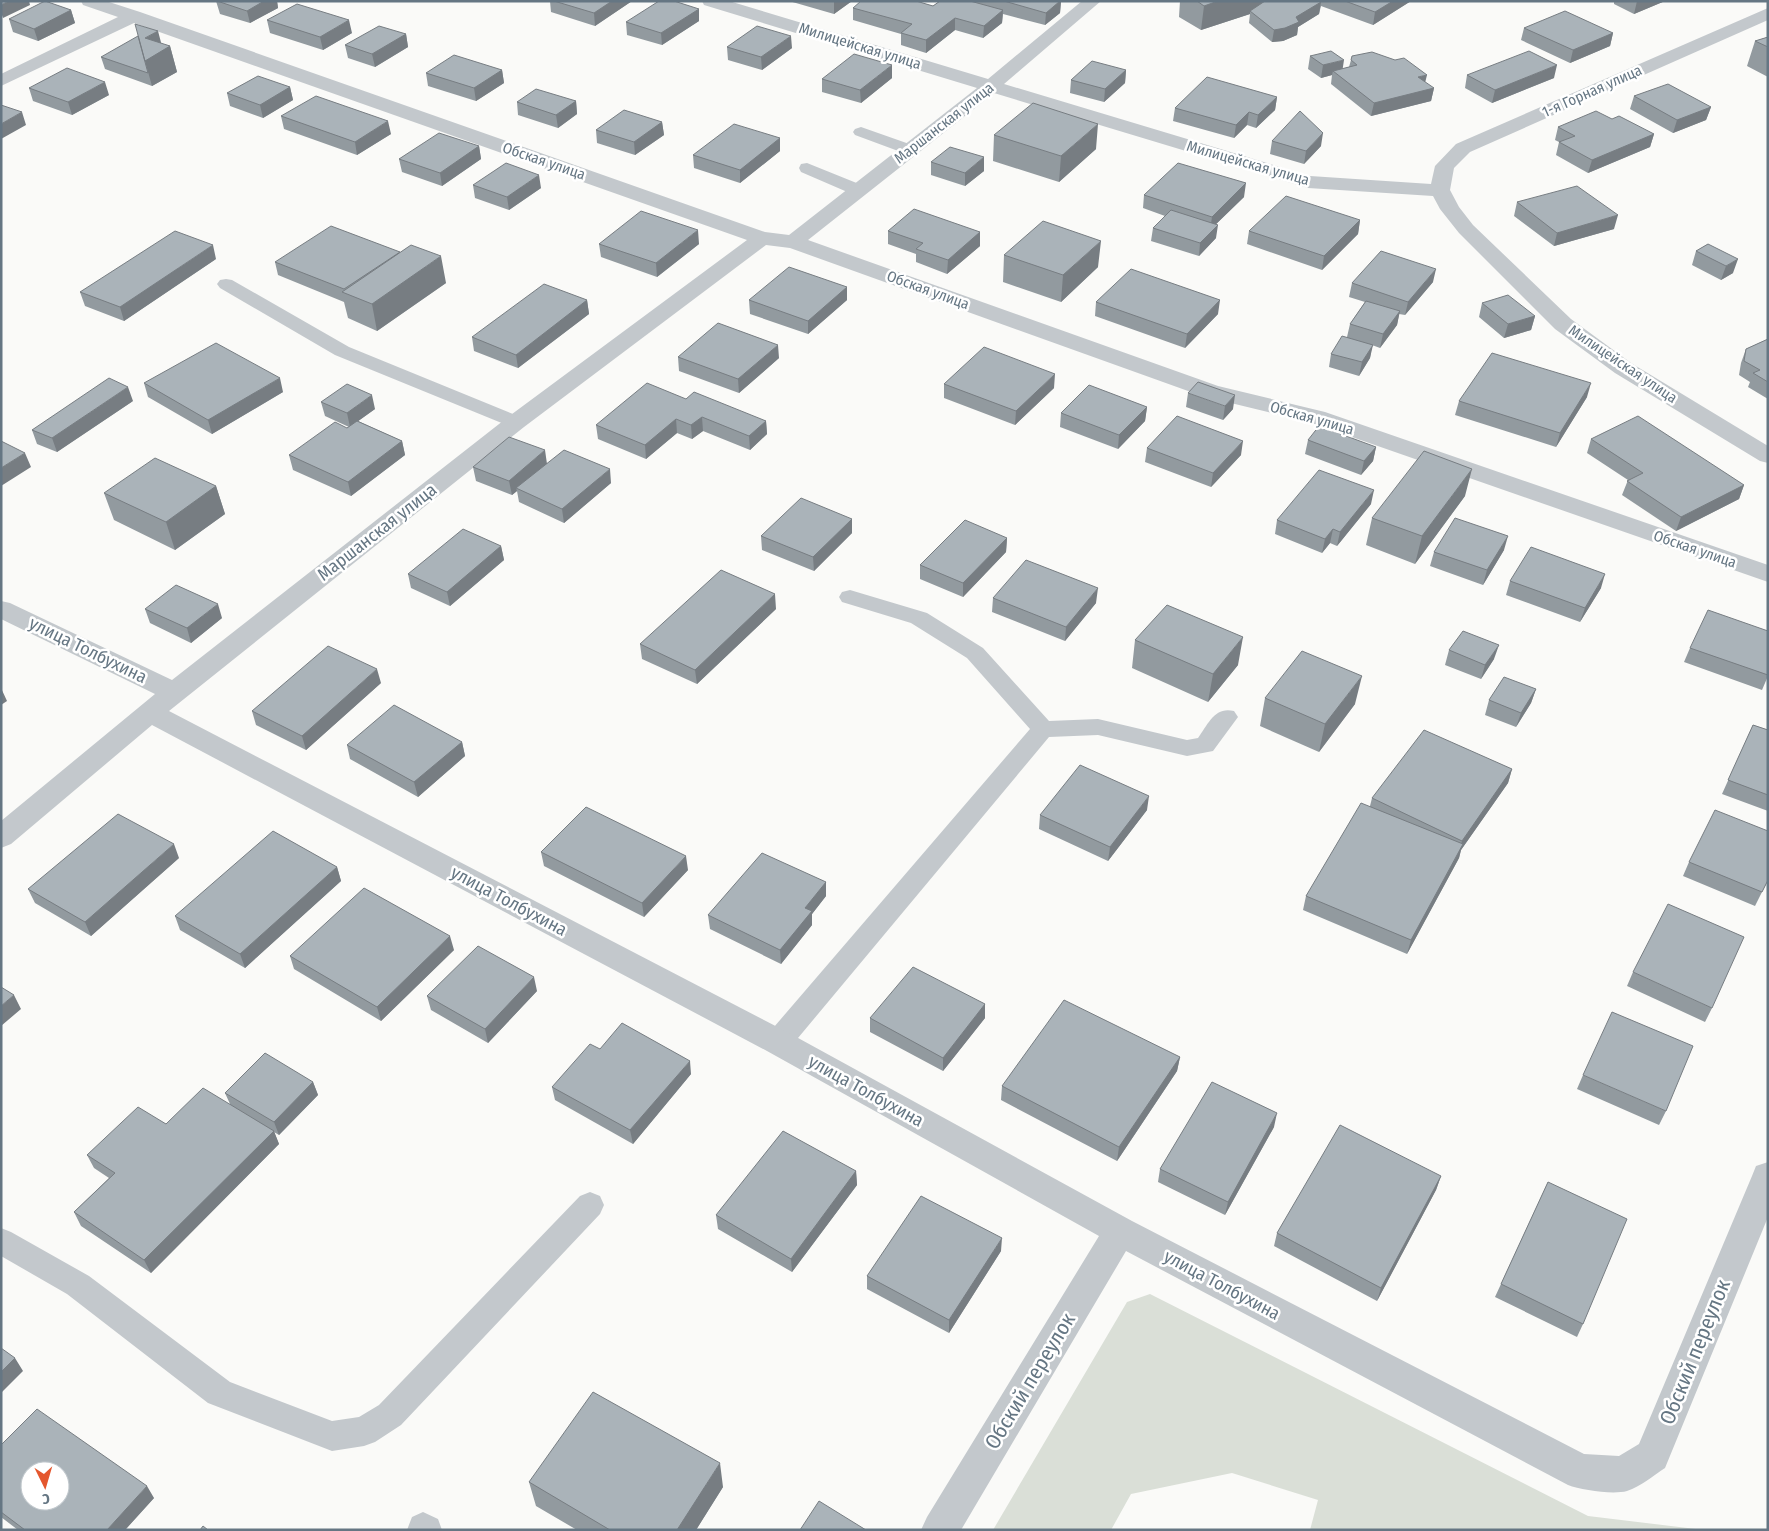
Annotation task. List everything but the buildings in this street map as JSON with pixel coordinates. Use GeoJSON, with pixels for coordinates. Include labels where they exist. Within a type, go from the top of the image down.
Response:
{"type":"FeatureCollection","features":[{"type":"Feature","properties":{"kind":"street","name":"Обская улица"},"geometry":{"type":"LineString","coordinates":[[89,1],[762,238],[792,242],[1210,391],[1317,416],[1768,574]]}},
{"type":"Feature","properties":{"kind":"street","name":"Милицейская улица"},"geometry":{"type":"LineString","coordinates":[[710,1],[1308,182],[1440,190],[1450,208],[1466,229],[1563,324],[1623,368],[1768,456]]}},
{"type":"Feature","properties":{"kind":"street","name":"Маршанская улица"},"geometry":{"type":"LineString","coordinates":[[792,242],[991,86],[1093,1]]}},
{"type":"Feature","properties":{"kind":"street","name":"1-я Горная улица"},"geometry":{"type":"LineString","coordinates":[[1440,190],[1445,166],[1463,148],[1768,13]]}},
{"type":"Feature","properties":{"kind":"street"},"geometry":{"type":"LineString","coordinates":[[1,81],[134,16]]}},
{"type":"Feature","properties":{"kind":"street","name":"Маршанская улица"},"geometry":{"type":"LineString","coordinates":[[1,836],[174,692],[516,422],[762,238]]}},
{"type":"Feature","properties":{"kind":"street","name":"улица Толбухина"},"geometry":{"type":"LineString","coordinates":[[1,609],[174,692]]}},
{"type":"Feature","properties":{"kind":"street","name":"улица Толбухина"},"geometry":{"type":"LineString","coordinates":[[150,713],[778,1042],[1120,1231],[1581,1472]]}},
{"type":"Feature","properties":{"kind":"street","name":"Обский переулок"},"geometry":{"type":"LineString","coordinates":[[1581,1472],[1624,1474],[1652,1456],[1768,1176]]}},
{"type":"Feature","properties":{"kind":"street","name":"Обский переулок"},"geometry":{"type":"LineString","coordinates":[[940,1530],[1120,1231]]}},
{"type":"Feature","properties":{"kind":"lane"},"geometry":{"type":"LineString","coordinates":[[860,132],[909,150]]}},
{"type":"Feature","properties":{"kind":"lane"},"geometry":{"type":"LineString","coordinates":[[807,168],[858,190]]}},
{"type":"Feature","properties":{"kind":"lane"},"geometry":{"type":"LineString","coordinates":[[226,284],[342,351],[516,422]]}},
{"type":"Feature","properties":{"kind":"lane"},"geometry":{"type":"LineString","coordinates":[[850,597],[919,618],[975,653],[1044,729]]}},
{"type":"Feature","properties":{"kind":"lane"},"geometry":{"type":"LineString","coordinates":[[778,1042],[1044,729],[1098,727],[1187,748],[1205,745],[1226,716]]}},
{"type":"Feature","properties":{"kind":"lane"},"geometry":{"type":"LineString","coordinates":[[1,1241],[78,1285],[219,1393],[332,1436],[364,1432],[390,1415],[590,1205]]}},
{"type":"Feature","properties":{"kind":"shaded area"},"geometry":{"type":"Polygon","coordinates":[[[1150,1294],[1588,1516],[1704,1530],[1310,1530],[1318,1500],[1232,1473],[1131,1494],[1111,1530],[993,1530],[1127,1302],[1150,1294]]]}}]}
